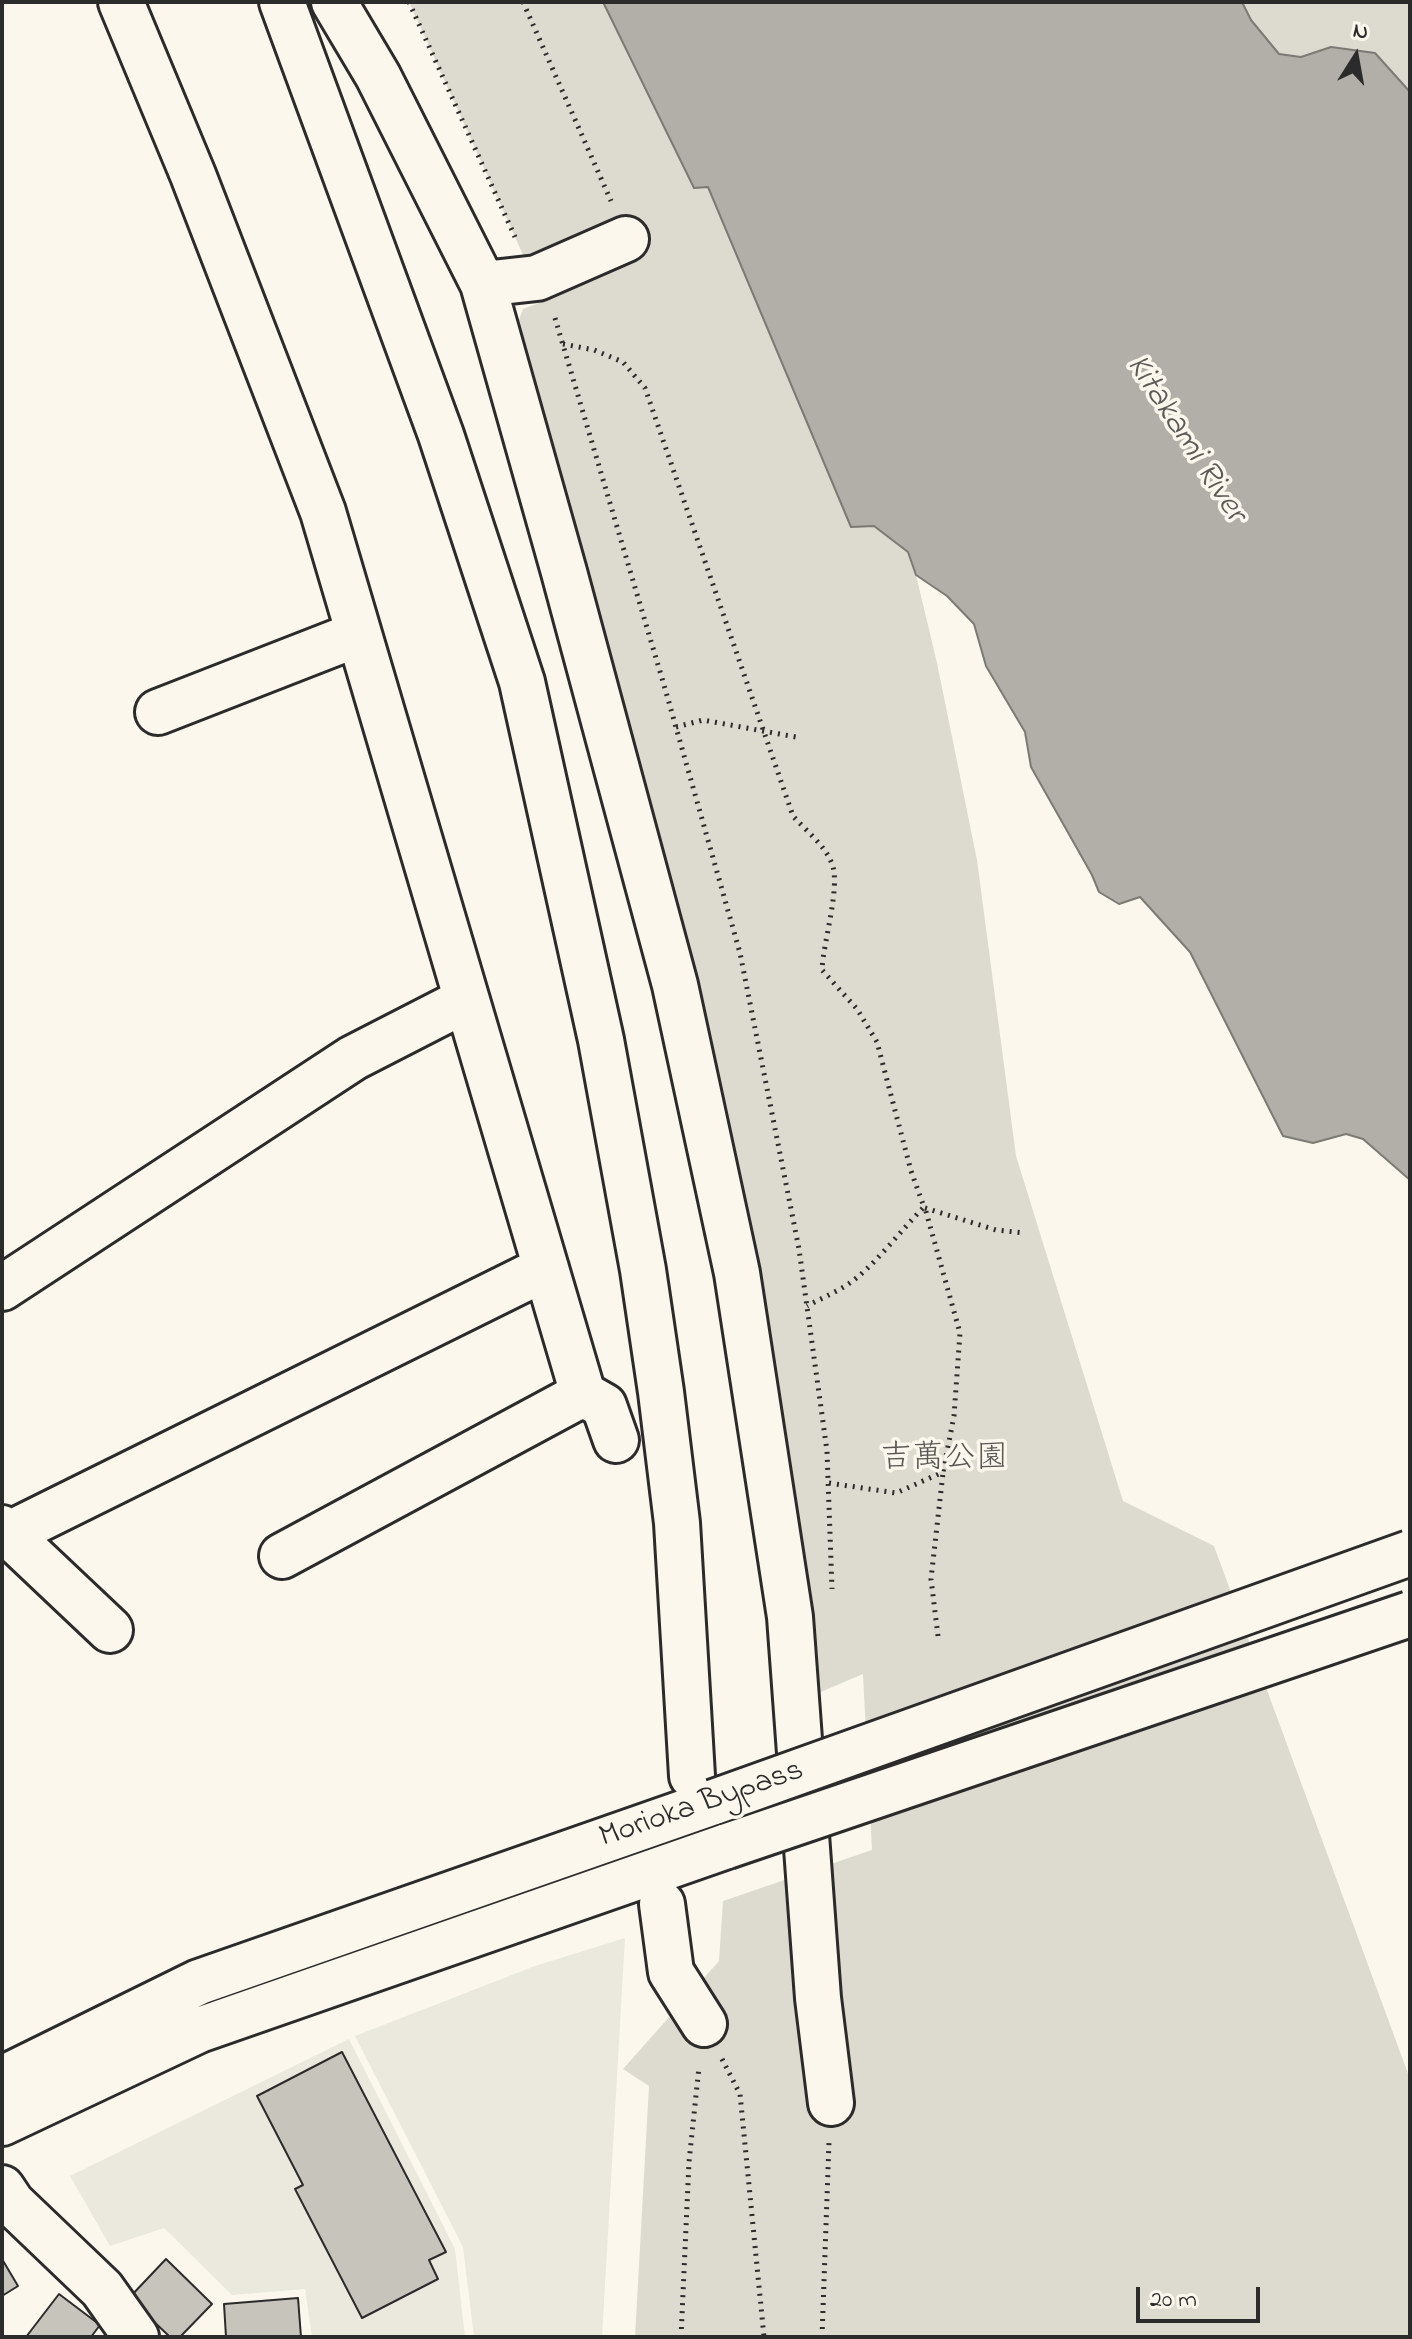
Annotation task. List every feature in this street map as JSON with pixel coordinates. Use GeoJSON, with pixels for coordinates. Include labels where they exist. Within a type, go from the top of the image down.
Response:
{"type":"FeatureCollection","features":[{"type":"Feature","properties":{"kind":"main road"},"geometry":{"type":"LineString","coordinates":[[121,2],[193,175],[323,512],[583,1394],[604,1406],[616,1440]]}},
{"type":"Feature","properties":{"kind":"main road"},"geometry":{"type":"LineString","coordinates":[[282,2],[441,435],[522,682],[601,1040],[645,1285],[677,1523],[703,1789]]}},
{"type":"Feature","properties":{"kind":"main road"},"geometry":{"type":"LineString","coordinates":[[334,2],[378,76],[483,284],[675,985],[737,1273],[790,1617],[818,1998],[831,2103]]}},
{"type":"Feature","properties":{"kind":"main road"},"geometry":{"type":"LineString","coordinates":[[483,284],[537,278],[626,239]]}},
{"type":"Feature","properties":{"kind":"main road"},"geometry":{"type":"LineString","coordinates":[[158,712],[358,634]]}},
{"type":"Feature","properties":{"kind":"main road"},"geometry":{"type":"LineString","coordinates":[[2,1288],[353,1058],[466,1000]]}},
{"type":"Feature","properties":{"kind":"main road"},"geometry":{"type":"LineString","coordinates":[[110,1630],[5,1531],[546,1268]]}},
{"type":"Feature","properties":{"kind":"main road"},"geometry":{"type":"LineString","coordinates":[[282,1556],[583,1394]]}},
{"type":"Feature","properties":{"kind":"main road","name":"Morioka Bypass"},"geometry":{"type":"LineString","coordinates":[[2,2079],[199,1982],[703,1789],[1410,1553]]}},
{"type":"Feature","properties":{"kind":"main road","name":"Morioka Bypass"},"geometry":{"type":"LineString","coordinates":[[2,2123],[199,2030],[727,1846],[1410,1614]]}},
{"type":"Feature","properties":{"kind":"main road"},"geometry":{"type":"LineString","coordinates":[[662,1904],[671,1972],[704,2024]]}},
{"type":"Feature","properties":{"kind":"main road"},"geometry":{"type":"LineString","coordinates":[[2,2188],[12,2203],[102,2289],[134,2336]]}},
{"type":"Feature","properties":{"kind":"path"},"geometry":{"type":"LineString","coordinates":[[523,2],[626,239]]}},
{"type":"Feature","properties":{"kind":"path"},"geometry":{"type":"LineString","coordinates":[[563,344],[594,350],[623,362],[645,388],[793,816],[820,844],[833,866],[822,970],[857,1009],[877,1042],[911,1171],[960,1333],[954,1416],[943,1472],[931,1579],[938,1636]]}},
{"type":"Feature","properties":{"kind":"path"},"geometry":{"type":"LineString","coordinates":[[676,727],[703,720],[796,737]]}},
{"type":"Feature","properties":{"kind":"path"},"geometry":{"type":"LineString","coordinates":[[924,1207],[996,1230],[1025,1233]]}},
{"type":"Feature","properties":{"kind":"path"},"geometry":{"type":"LineString","coordinates":[[807,1306],[848,1284],[872,1264],[924,1207]]}},
{"type":"Feature","properties":{"kind":"path"},"geometry":{"type":"LineString","coordinates":[[829,1483],[896,1493],[943,1472]]}},
{"type":"Feature","properties":{"kind":"path"},"geometry":{"type":"LineString","coordinates":[[681,2337],[689,2162],[704,2024]]}},
{"type":"Feature","properties":{"kind":"path"},"geometry":{"type":"LineString","coordinates":[[704,2024],[740,2094],[764,2337]]}},
{"type":"Feature","properties":{"kind":"shaded area"},"geometry":{"type":"Polygon","coordinates":[[[625,1938],[602,2337],[474,2337],[463,2247],[355,2036],[535,1966],[625,1938]]]}},
{"type":"Feature","properties":{"kind":"shaded area"},"geometry":{"type":"Polygon","coordinates":[[[349,2039],[455,2249],[465,2337],[312,2337],[305,2289],[232,2295],[164,2228],[110,2246],[70,2176],[349,2039]]]}},
{"type":"Feature","properties":{"kind":"green space","name":"吉萬公園"},"geometry":{"type":"Polygon","coordinates":[[[409,2],[603,2],[694,188],[708,187],[851,526],[874,526],[908,552],[937,663],[977,860],[1016,1156],[1123,1501],[1214,1546],[1410,2079],[1410,2337],[635,2337],[649,2086],[623,2069],[719,1961],[723,1901],[872,1850],[863,1674],[816,1694],[711,1063],[621,696],[513,335],[523,309],[550,299],[524,257],[409,2]]]}},
{"type":"Feature","properties":{"kind":"green space"},"geometry":{"type":"Polygon","coordinates":[[[1242,2],[1410,2],[1410,92],[1375,53],[1331,47],[1301,57],[1279,54],[1251,20],[1242,2]]]}},
{"type":"Feature","properties":{"kind":"water","name":"Kitakami River"},"geometry":{"type":"Polygon","coordinates":[[[603,2],[1242,2],[1251,20],[1279,54],[1301,57],[1331,47],[1375,53],[1410,92],[1410,1180],[1363,1139],[1346,1134],[1313,1143],[1283,1136],[1190,952],[1140,897],[1119,904],[1099,892],[1031,767],[1025,732],[986,666],[974,624],[947,596],[916,575],[908,552],[874,526],[851,527],[708,187],[694,188],[603,2]]]}},
{"type":"Feature","properties":{"kind":"building"},"geometry":{"type":"Polygon","coordinates":[[[342,2052],[446,2252],[429,2260],[438,2279],[362,2318],[295,2189],[303,2185],[257,2096],[342,2052]]]}},
{"type":"Feature","properties":{"kind":"building"},"geometry":{"type":"Polygon","coordinates":[[[2,2259],[18,2286],[2,2296],[2,2259]]]}},
{"type":"Feature","properties":{"kind":"building"},"geometry":{"type":"Polygon","coordinates":[[[166,2259],[212,2304],[180,2337],[170,2337],[129,2298],[166,2259]]]}},
{"type":"Feature","properties":{"kind":"building"},"geometry":{"type":"Polygon","coordinates":[[[59,2294],[100,2325],[91,2337],[26,2337],[59,2294]]]}},
{"type":"Feature","properties":{"kind":"building"},"geometry":{"type":"Polygon","coordinates":[[[298,2298],[301,2337],[226,2337],[224,2304],[298,2298]]]}}]}
